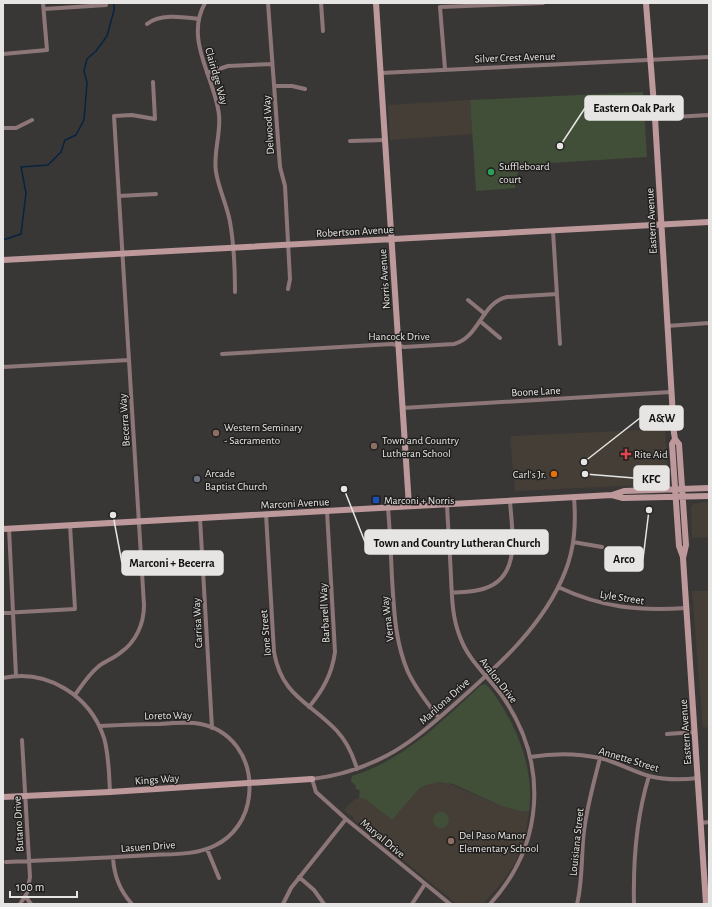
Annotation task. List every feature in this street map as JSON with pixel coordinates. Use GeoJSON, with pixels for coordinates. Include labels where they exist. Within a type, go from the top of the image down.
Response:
{"type":"FeatureCollection","features":[{"type":"Feature","properties":{"kind":"main road","name":"Norris Avenue"},"geometry":{"type":"LineString","coordinates":[[376,3],[408,506]]}},
{"type":"Feature","properties":{"kind":"main road","name":"Eastern Avenue"},"geometry":{"type":"LineString","coordinates":[[646,3],[662,225],[671,392],[675,439],[679,444],[686,545],[683,558]]}},
{"type":"Feature","properties":{"kind":"main road","name":"Robertson Avenue"},"geometry":{"type":"LineString","coordinates":[[3,260],[709,222]]}},
{"type":"Feature","properties":{"kind":"main road","name":"Eastern Avenue"},"geometry":{"type":"LineString","coordinates":[[675,439],[672,444],[675,497],[679,546],[683,558],[706,904]]}},
{"type":"Feature","properties":{"kind":"main road","name":"Marconi Avenue"},"geometry":{"type":"LineString","coordinates":[[6,529],[612,495],[624,491],[709,488]]}},
{"type":"Feature","properties":{"kind":"main road","name":"Marconi Avenue"},"geometry":{"type":"LineString","coordinates":[[612,495],[623,498],[709,496]]}},
{"type":"Feature","properties":{"kind":"main road","name":"Kings Way"},"geometry":{"type":"LineString","coordinates":[[3,797],[110,792],[312,779]]}},
{"type":"Feature","properties":{"kind":"street"},"geometry":{"type":"LineString","coordinates":[[3,54],[47,50],[43,3]]}},
{"type":"Feature","properties":{"kind":"street","name":"Clairidge Way"},"geometry":{"type":"LineString","coordinates":[[205,3],[199,19],[198,41],[219,114],[219,131],[215,162],[218,184],[230,221],[235,292]]}},
{"type":"Feature","properties":{"kind":"street","name":"Delwood Way"},"geometry":{"type":"LineString","coordinates":[[268,3],[280,167],[285,186],[290,279],[288,289]]}},
{"type":"Feature","properties":{"kind":"street"},"geometry":{"type":"LineString","coordinates":[[321,3],[323,31]]}},
{"type":"Feature","properties":{"kind":"street"},"geometry":{"type":"LineString","coordinates":[[445,69],[440,7],[472,4],[543,3]]}},
{"type":"Feature","properties":{"kind":"street"},"geometry":{"type":"LineString","coordinates":[[44,9],[106,4]]}},
{"type":"Feature","properties":{"kind":"street"},"geometry":{"type":"LineString","coordinates":[[147,24],[154,19],[179,17],[199,19]]}},
{"type":"Feature","properties":{"kind":"street","name":"Silver Crest Avenue"},"geometry":{"type":"LineString","coordinates":[[381,72],[651,61],[709,57]]}},
{"type":"Feature","properties":{"kind":"street"},"geometry":{"type":"LineString","coordinates":[[207,73],[228,66],[272,64]]}},
{"type":"Feature","properties":{"kind":"street","name":"Becerra Way"},"geometry":{"type":"LineString","coordinates":[[75,695],[95,670],[126,649],[140,629],[143,617],[144,605],[114,116],[132,115],[155,120],[153,82]]}},
{"type":"Feature","properties":{"kind":"street"},"geometry":{"type":"LineString","coordinates":[[274,86],[292,86],[306,89]]}},
{"type":"Feature","properties":{"kind":"street"},"geometry":{"type":"LineString","coordinates":[[655,118],[709,115]]}},
{"type":"Feature","properties":{"kind":"street"},"geometry":{"type":"LineString","coordinates":[[3,128],[16,128],[32,120]]}},
{"type":"Feature","properties":{"kind":"street"},"geometry":{"type":"LineString","coordinates":[[350,141],[385,140]]}},
{"type":"Feature","properties":{"kind":"street"},"geometry":{"type":"LineString","coordinates":[[119,196],[156,194]]}},
{"type":"Feature","properties":{"kind":"street"},"geometry":{"type":"LineString","coordinates":[[553,230],[560,344]]}},
{"type":"Feature","properties":{"kind":"street","name":"Hancock Drive"},"geometry":{"type":"LineString","coordinates":[[222,354],[392,344],[404,347],[457,343],[468,337],[485,314],[496,302],[504,297],[557,294]]}},
{"type":"Feature","properties":{"kind":"street"},"geometry":{"type":"LineString","coordinates":[[468,300],[485,314]]}},
{"type":"Feature","properties":{"kind":"street"},"geometry":{"type":"LineString","coordinates":[[480,321],[500,338]]}},
{"type":"Feature","properties":{"kind":"street"},"geometry":{"type":"LineString","coordinates":[[667,326],[709,323]]}},
{"type":"Feature","properties":{"kind":"street"},"geometry":{"type":"LineString","coordinates":[[3,367],[129,360]]}},
{"type":"Feature","properties":{"kind":"street","name":"Boone Lane"},"geometry":{"type":"LineString","coordinates":[[402,408],[671,392]]}},
{"type":"Feature","properties":{"kind":"street","name":"Marilona Drive"},"geometry":{"type":"LineString","coordinates":[[312,779],[333,776],[357,769],[396,751],[418,736],[485,676],[526,633],[558,587],[568,565],[575,523],[574,497]]}},
{"type":"Feature","properties":{"kind":"street"},"geometry":{"type":"LineString","coordinates":[[452,592],[477,590],[489,587],[498,582],[507,571],[511,561],[512,551],[510,501]]}},
{"type":"Feature","properties":{"kind":"street","name":"Avalon Drive"},"geometry":{"type":"LineString","coordinates":[[447,504],[454,613],[460,636],[470,658],[498,690],[513,713],[523,734],[530,757],[534,782],[534,803],[529,836],[514,872],[500,893],[490,904]]}},
{"type":"Feature","properties":{"kind":"street","name":"Verna Way"},"geometry":{"type":"LineString","coordinates":[[388,508],[394,617],[399,646],[408,671],[416,687],[439,718]]}},
{"type":"Feature","properties":{"kind":"street","name":"Barbarell Way"},"geometry":{"type":"LineString","coordinates":[[308,707],[326,684],[332,668],[335,652],[327,511]]}},
{"type":"Feature","properties":{"kind":"street","name":"Ione Street"},"geometry":{"type":"LineString","coordinates":[[266,514],[276,660],[281,675],[299,700],[326,721],[342,738],[351,753],[357,769]]}},
{"type":"Feature","properties":{"kind":"street","name":"Carrisa Way"},"geometry":{"type":"LineString","coordinates":[[200,518],[212,728]]}},
{"type":"Feature","properties":{"kind":"street"},"geometry":{"type":"LineString","coordinates":[[3,613],[75,608],[70,525]]}},
{"type":"Feature","properties":{"kind":"street"},"geometry":{"type":"LineString","coordinates":[[6,529],[14,612],[16,676]]}},
{"type":"Feature","properties":{"kind":"street"},"geometry":{"type":"LineString","coordinates":[[573,542],[602,547]]}},
{"type":"Feature","properties":{"kind":"street","name":"Lyle Street"},"geometry":{"type":"LineString","coordinates":[[558,587],[585,599],[614,606],[644,610],[686,608]]}},
{"type":"Feature","properties":{"kind":"street"},"geometry":{"type":"LineString","coordinates":[[3,678],[27,676],[46,680],[59,685],[75,695],[88,708],[100,726],[105,742],[110,792]]}},
{"type":"Feature","properties":{"kind":"street","name":"Loreto Way"},"geometry":{"type":"LineString","coordinates":[[100,726],[186,722],[212,728],[230,740],[242,754],[247,764],[250,783]]}},
{"type":"Feature","properties":{"kind":"street"},"geometry":{"type":"LineString","coordinates":[[667,734],[695,732]]}},
{"type":"Feature","properties":{"kind":"street","name":"Butano Drive"},"geometry":{"type":"LineString","coordinates":[[20,904],[25,896],[30,880],[22,740]]}},
{"type":"Feature","properties":{"kind":"street","name":"Annette Street"},"geometry":{"type":"LineString","coordinates":[[530,757],[567,754],[600,758],[649,776],[678,780],[698,778]]}},
{"type":"Feature","properties":{"kind":"street","name":"Louisiana Street"},"geometry":{"type":"LineString","coordinates":[[577,904],[582,876],[582,850],[585,825],[600,758]]}},
{"type":"Feature","properties":{"kind":"street"},"geometry":{"type":"LineString","coordinates":[[634,904],[634,843],[640,806],[649,776]]}},
{"type":"Feature","properties":{"kind":"street","name":"Maryal Drive"},"geometry":{"type":"LineString","coordinates":[[312,779],[316,792],[346,819],[450,904]]}},
{"type":"Feature","properties":{"kind":"street","name":"Lasuen Drive"},"geometry":{"type":"LineString","coordinates":[[6,862],[113,858],[194,852],[207,849],[225,840],[239,825],[249,801],[250,783]]}},
{"type":"Feature","properties":{"kind":"street"},"geometry":{"type":"LineString","coordinates":[[283,904],[291,888],[346,819]]}},
{"type":"Feature","properties":{"kind":"street"},"geometry":{"type":"LineString","coordinates":[[701,823],[709,822]]}},
{"type":"Feature","properties":{"kind":"street"},"geometry":{"type":"LineString","coordinates":[[207,849],[219,878]]}},
{"type":"Feature","properties":{"kind":"street"},"geometry":{"type":"LineString","coordinates":[[113,858],[117,881],[124,894],[132,904]]}},
{"type":"Feature","properties":{"kind":"street"},"geometry":{"type":"LineString","coordinates":[[300,877],[314,890],[324,904]]}},
{"type":"Feature","properties":{"kind":"street"},"geometry":{"type":"LineString","coordinates":[[412,904],[425,884]]}},
{"type":"Feature","properties":{"kind":"street"},"geometry":{"type":"LineString","coordinates":[[25,896],[31,904]]}},
{"type":"Feature","properties":{"kind":"shaded area"},"geometry":{"type":"Polygon","coordinates":[[[470,100],[472,134],[390,140],[388,105],[470,100]]]}},
{"type":"Feature","properties":{"kind":"shaded area"},"geometry":{"type":"Polygon","coordinates":[[[665,429],[669,480],[666,484],[515,491],[510,438],[512,436],[665,429]]]}},
{"type":"Feature","properties":{"kind":"shaded area"},"geometry":{"type":"Polygon","coordinates":[[[709,501],[709,537],[692,538],[691,507],[693,504],[709,501]]]}},
{"type":"Feature","properties":{"kind":"shaded area"},"geometry":{"type":"Polygon","coordinates":[[[692,591],[709,591],[709,727],[703,728],[692,591]]]}},
{"type":"Feature","properties":{"kind":"shaded area","name":"Del Paso Manor Elementary School"},"geometry":{"type":"Polygon","coordinates":[[[434,782],[448,783],[504,807],[520,811],[529,811],[525,837],[515,863],[503,881],[483,904],[457,904],[354,820],[354,818],[344,810],[355,799],[361,798],[365,799],[392,820],[419,789],[434,782]]]}},
{"type":"Feature","properties":{"kind":"green space"},"geometry":{"type":"Polygon","coordinates":[[[643,92],[647,157],[519,165],[515,188],[476,191],[470,100],[643,92]]]}},
{"type":"Feature","properties":{"kind":"green space"},"geometry":{"type":"Polygon","coordinates":[[[485,684],[492,691],[502,706],[520,743],[528,770],[530,783],[529,811],[520,811],[504,807],[453,784],[438,782],[426,785],[419,789],[392,820],[365,799],[359,798],[360,791],[355,788],[356,786],[351,781],[352,776],[371,769],[405,750],[436,726],[480,686],[485,684]]]}},
{"type":"Feature","properties":{"kind":"green space"},"geometry":{"type":"Polygon","coordinates":[[[441,812],[447,814],[449,820],[447,826],[441,828],[435,826],[433,820],[435,814],[441,812]]]}},
{"type":"Feature","properties":{"kind":"waterway"},"geometry":{"type":"LineString","coordinates":[[3,240],[21,234],[26,193],[21,167],[48,165],[61,152],[65,140],[76,135],[84,120],[87,83],[84,71],[87,59],[96,51],[107,36],[114,10],[114,3]]}},
{"type":"Feature","properties":{"kind":"place","name":"Eastern Oak Park"},"geometry":{"type":"Point","coordinates":[560,146]}},
{"type":"Feature","properties":{"kind":"place","name":"Suffleboard court"},"geometry":{"type":"Point","coordinates":[491,172]}},
{"type":"Feature","properties":{"kind":"place","name":"Western Seminary - Sacramento"},"geometry":{"type":"Point","coordinates":[216,433]}},
{"type":"Feature","properties":{"kind":"place","name":"Town and Country Lutheran School"},"geometry":{"type":"Point","coordinates":[374,446]}},
{"type":"Feature","properties":{"kind":"place","name":"Rite Aid"},"geometry":{"type":"Point","coordinates":[626,454]}},
{"type":"Feature","properties":{"kind":"place","name":"A&W"},"geometry":{"type":"Point","coordinates":[584,462]}},
{"type":"Feature","properties":{"kind":"place","name":"Carl's Jr."},"geometry":{"type":"Point","coordinates":[554,474]}},
{"type":"Feature","properties":{"kind":"place","name":"KFC"},"geometry":{"type":"Point","coordinates":[585,474]}},
{"type":"Feature","properties":{"kind":"place","name":"Arcade Baptist Church"},"geometry":{"type":"Point","coordinates":[197,479]}},
{"type":"Feature","properties":{"kind":"place","name":"Town and Country Lutheran Church"},"geometry":{"type":"Point","coordinates":[344,489]}},
{"type":"Feature","properties":{"kind":"place","name":"Marconi + Norris"},"geometry":{"type":"Point","coordinates":[376,500]}},
{"type":"Feature","properties":{"kind":"place","name":"Arco"},"geometry":{"type":"Point","coordinates":[649,510]}},
{"type":"Feature","properties":{"kind":"place","name":"Marconi + Becerra"},"geometry":{"type":"Point","coordinates":[113,515]}},
{"type":"Feature","properties":{"kind":"place","name":"Del Paso Manor Elementary School"},"geometry":{"type":"Point","coordinates":[451,841]}}]}
